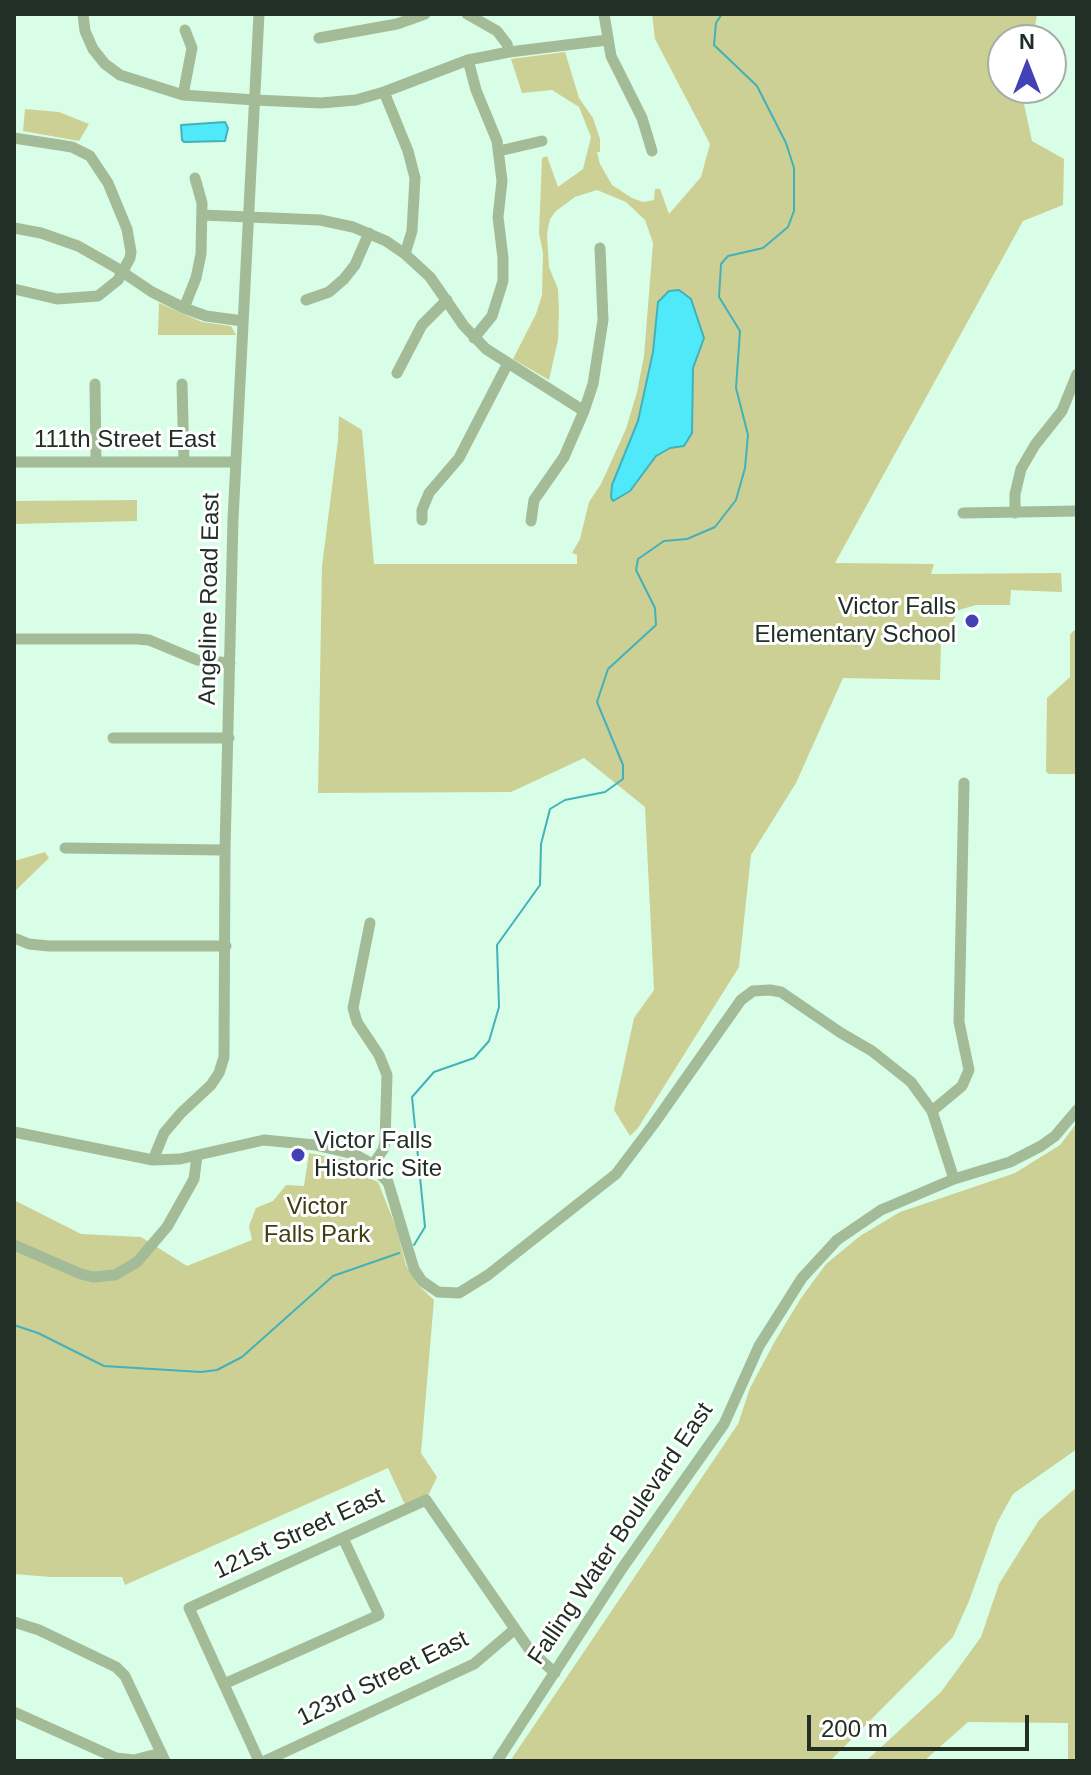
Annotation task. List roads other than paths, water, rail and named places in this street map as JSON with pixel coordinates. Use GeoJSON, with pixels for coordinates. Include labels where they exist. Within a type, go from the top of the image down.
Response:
{"type":"FeatureCollection","features":[{"type":"Feature","properties":{"kind":"street"},"geometry":{"type":"LineString","coordinates":[[83,14],[89,42],[97,56],[111,69],[130,79],[183,95],[255,100],[338,102],[384,92],[468,60],[607,40]]}},
{"type":"Feature","properties":{"kind":"street","name":"Angeline Road East"},"geometry":{"type":"LineString","coordinates":[[153,1160],[164,1133],[211,1085],[222,1066],[236,462],[259,14]]}},
{"type":"Feature","properties":{"kind":"street"},"geometry":{"type":"LineString","coordinates":[[319,38],[397,24],[425,14]]}},
{"type":"Feature","properties":{"kind":"street"},"geometry":{"type":"LineString","coordinates":[[467,14],[497,31],[509,52]]}},
{"type":"Feature","properties":{"kind":"street"},"geometry":{"type":"LineString","coordinates":[[604,14],[607,40],[616,69],[642,118],[652,151]]}},
{"type":"Feature","properties":{"kind":"street"},"geometry":{"type":"LineString","coordinates":[[183,95],[192,48],[185,30]]}},
{"type":"Feature","properties":{"kind":"street"},"geometry":{"type":"LineString","coordinates":[[468,60],[499,151],[502,181],[498,232],[503,281],[492,316],[474,338]]}},
{"type":"Feature","properties":{"kind":"street"},"geometry":{"type":"LineString","coordinates":[[384,92],[408,151],[415,178],[412,231],[405,254]]}},
{"type":"Feature","properties":{"kind":"street"},"geometry":{"type":"LineString","coordinates":[[14,138],[72,147],[94,160],[108,183],[130,239],[130,258],[123,272],[110,288],[89,298],[57,299],[14,289]]}},
{"type":"Feature","properties":{"kind":"street"},"geometry":{"type":"LineString","coordinates":[[499,151],[542,141]]}},
{"type":"Feature","properties":{"kind":"street"},"geometry":{"type":"LineString","coordinates":[[184,308],[199,264],[202,215],[201,195],[195,178]]}},
{"type":"Feature","properties":{"kind":"street"},"geometry":{"type":"LineString","coordinates":[[202,215],[320,220],[369,233],[405,254],[430,277],[474,338],[507,365],[584,411]]}},
{"type":"Feature","properties":{"kind":"street"},"geometry":{"type":"LineString","coordinates":[[14,228],[61,239],[98,257],[152,292],[184,308],[218,318],[243,321]]}},
{"type":"Feature","properties":{"kind":"street"},"geometry":{"type":"LineString","coordinates":[[306,300],[329,292],[344,279],[355,265],[369,233]]}},
{"type":"Feature","properties":{"kind":"street"},"geometry":{"type":"LineString","coordinates":[[531,521],[534,500],[564,457],[584,411],[597,364],[603,320],[600,248]]}},
{"type":"Feature","properties":{"kind":"street"},"geometry":{"type":"LineString","coordinates":[[397,373],[422,325],[447,300]]}},
{"type":"Feature","properties":{"kind":"street"},"geometry":{"type":"LineString","coordinates":[[422,520],[422,510],[429,493],[459,458],[507,365]]}},
{"type":"Feature","properties":{"kind":"street"},"geometry":{"type":"LineString","coordinates":[[1015,513],[1015,494],[1021,469],[1035,445],[1062,411],[1077,374]]}},
{"type":"Feature","properties":{"kind":"street"},"geometry":{"type":"LineString","coordinates":[[95,384],[96,461]]}},
{"type":"Feature","properties":{"kind":"street"},"geometry":{"type":"LineString","coordinates":[[182,384],[184,461]]}},
{"type":"Feature","properties":{"kind":"street","name":"111th Street East"},"geometry":{"type":"LineString","coordinates":[[14,462],[236,462]]}},
{"type":"Feature","properties":{"kind":"street"},"geometry":{"type":"LineString","coordinates":[[963,513],[1077,511]]}},
{"type":"Feature","properties":{"kind":"street"},"geometry":{"type":"LineString","coordinates":[[14,639],[149,640],[197,660],[230,663]]}},
{"type":"Feature","properties":{"kind":"street"},"geometry":{"type":"LineString","coordinates":[[113,738],[229,738]]}},
{"type":"Feature","properties":{"kind":"street"},"geometry":{"type":"LineString","coordinates":[[932,1111],[962,1086],[969,1070],[959,1022],[964,783]]}},
{"type":"Feature","properties":{"kind":"street"},"geometry":{"type":"LineString","coordinates":[[65,848],[225,850]]}},
{"type":"Feature","properties":{"kind":"street"},"geometry":{"type":"LineString","coordinates":[[370,923],[353,1008],[357,1022],[379,1055],[387,1075],[385,1142],[372,1166]]}},
{"type":"Feature","properties":{"kind":"street"},"geometry":{"type":"LineString","coordinates":[[14,938],[29,944],[49,946],[226,946]]}},
{"type":"Feature","properties":{"kind":"street"},"geometry":{"type":"LineString","coordinates":[[14,1132],[153,1160],[197,1156],[272,1140],[345,1151],[361,1157],[388,1182],[417,1274],[427,1286],[438,1292],[459,1293],[488,1275],[616,1174],[730,1013],[753,991],[763,990],[781,992],[897,1069],[919,1091],[932,1111],[954,1179]]}},
{"type":"Feature","properties":{"kind":"street","name":"Falling Water Boulevard East"},"geometry":{"type":"LineString","coordinates":[[497,1761],[623,1567],[724,1424],[759,1346],[802,1278],[837,1240],[881,1210],[954,1179],[1010,1162],[1055,1136],[1077,1110]]}},
{"type":"Feature","properties":{"kind":"street"},"geometry":{"type":"LineString","coordinates":[[14,1245],[81,1274],[93,1277],[115,1275],[137,1262],[167,1227],[194,1179],[197,1156]]}},
{"type":"Feature","properties":{"kind":"street","name":"121st Street East"},"geometry":{"type":"LineString","coordinates":[[224,1684],[189,1608],[426,1500],[515,1629]]}},
{"type":"Feature","properties":{"kind":"street"},"geometry":{"type":"LineString","coordinates":[[262,1761],[224,1684],[379,1615],[343,1538]]}},
{"type":"Feature","properties":{"kind":"street"},"geometry":{"type":"LineString","coordinates":[[14,1622],[39,1630],[116,1667],[125,1676],[163,1757],[116,1758],[14,1712]]}},
{"type":"Feature","properties":{"kind":"street"},"geometry":{"type":"LineString","coordinates":[[515,1629],[529,1649],[555,1673]]}},
{"type":"Feature","properties":{"kind":"street","name":"123rd Street East"},"geometry":{"type":"LineString","coordinates":[[262,1761],[474,1664],[515,1629]]}},
{"type":"Feature","properties":{"kind":"water"},"geometry":{"type":"Polygon","coordinates":[[[225,122],[228,128],[225,141],[182,140],[181,125],[225,122]]]}},
{"type":"Feature","properties":{"kind":"water"},"geometry":{"type":"Polygon","coordinates":[[[679,290],[691,299],[704,338],[693,368],[692,433],[684,446],[670,448],[656,456],[630,491],[613,501],[612,485],[638,421],[653,352],[658,302],[669,291],[679,290]]]}},
{"type":"Feature","properties":{"kind":"waterway"},"geometry":{"type":"LineString","coordinates":[[414,1245],[425,1227],[412,1097],[434,1072],[474,1058],[489,1041],[499,1007],[497,945],[540,885],[541,844],[550,809],[565,800],[605,792],[623,779],[623,765],[597,702],[608,669],[656,625],[655,608],[636,570],[638,559],[664,541],[687,539],[715,527],[736,500],[745,468],[748,435],[736,388],[740,331],[719,297],[721,264],[728,256],[763,248],[788,227],[794,211],[794,168],[786,143],[757,86],[714,45],[716,23],[722,14]]}},
{"type":"Feature","properties":{"kind":"waterway"},"geometry":{"type":"LineString","coordinates":[[14,1325],[38,1333],[104,1366],[201,1372],[217,1370],[242,1357],[333,1276],[399,1253]]}},
{"type":"Feature","properties":{"kind":"place","name":"Victor Falls Elementary School"},"geometry":{"type":"Point","coordinates":[972,621]}},
{"type":"Feature","properties":{"kind":"place","name":"Victor Falls Historic Site"},"geometry":{"type":"Point","coordinates":[298,1155]}},
{"type":"Feature","properties":{"kind":"park label","name":"Victor Falls Park"},"geometry":{"type":"Point","coordinates":[317,1221]}}]}
